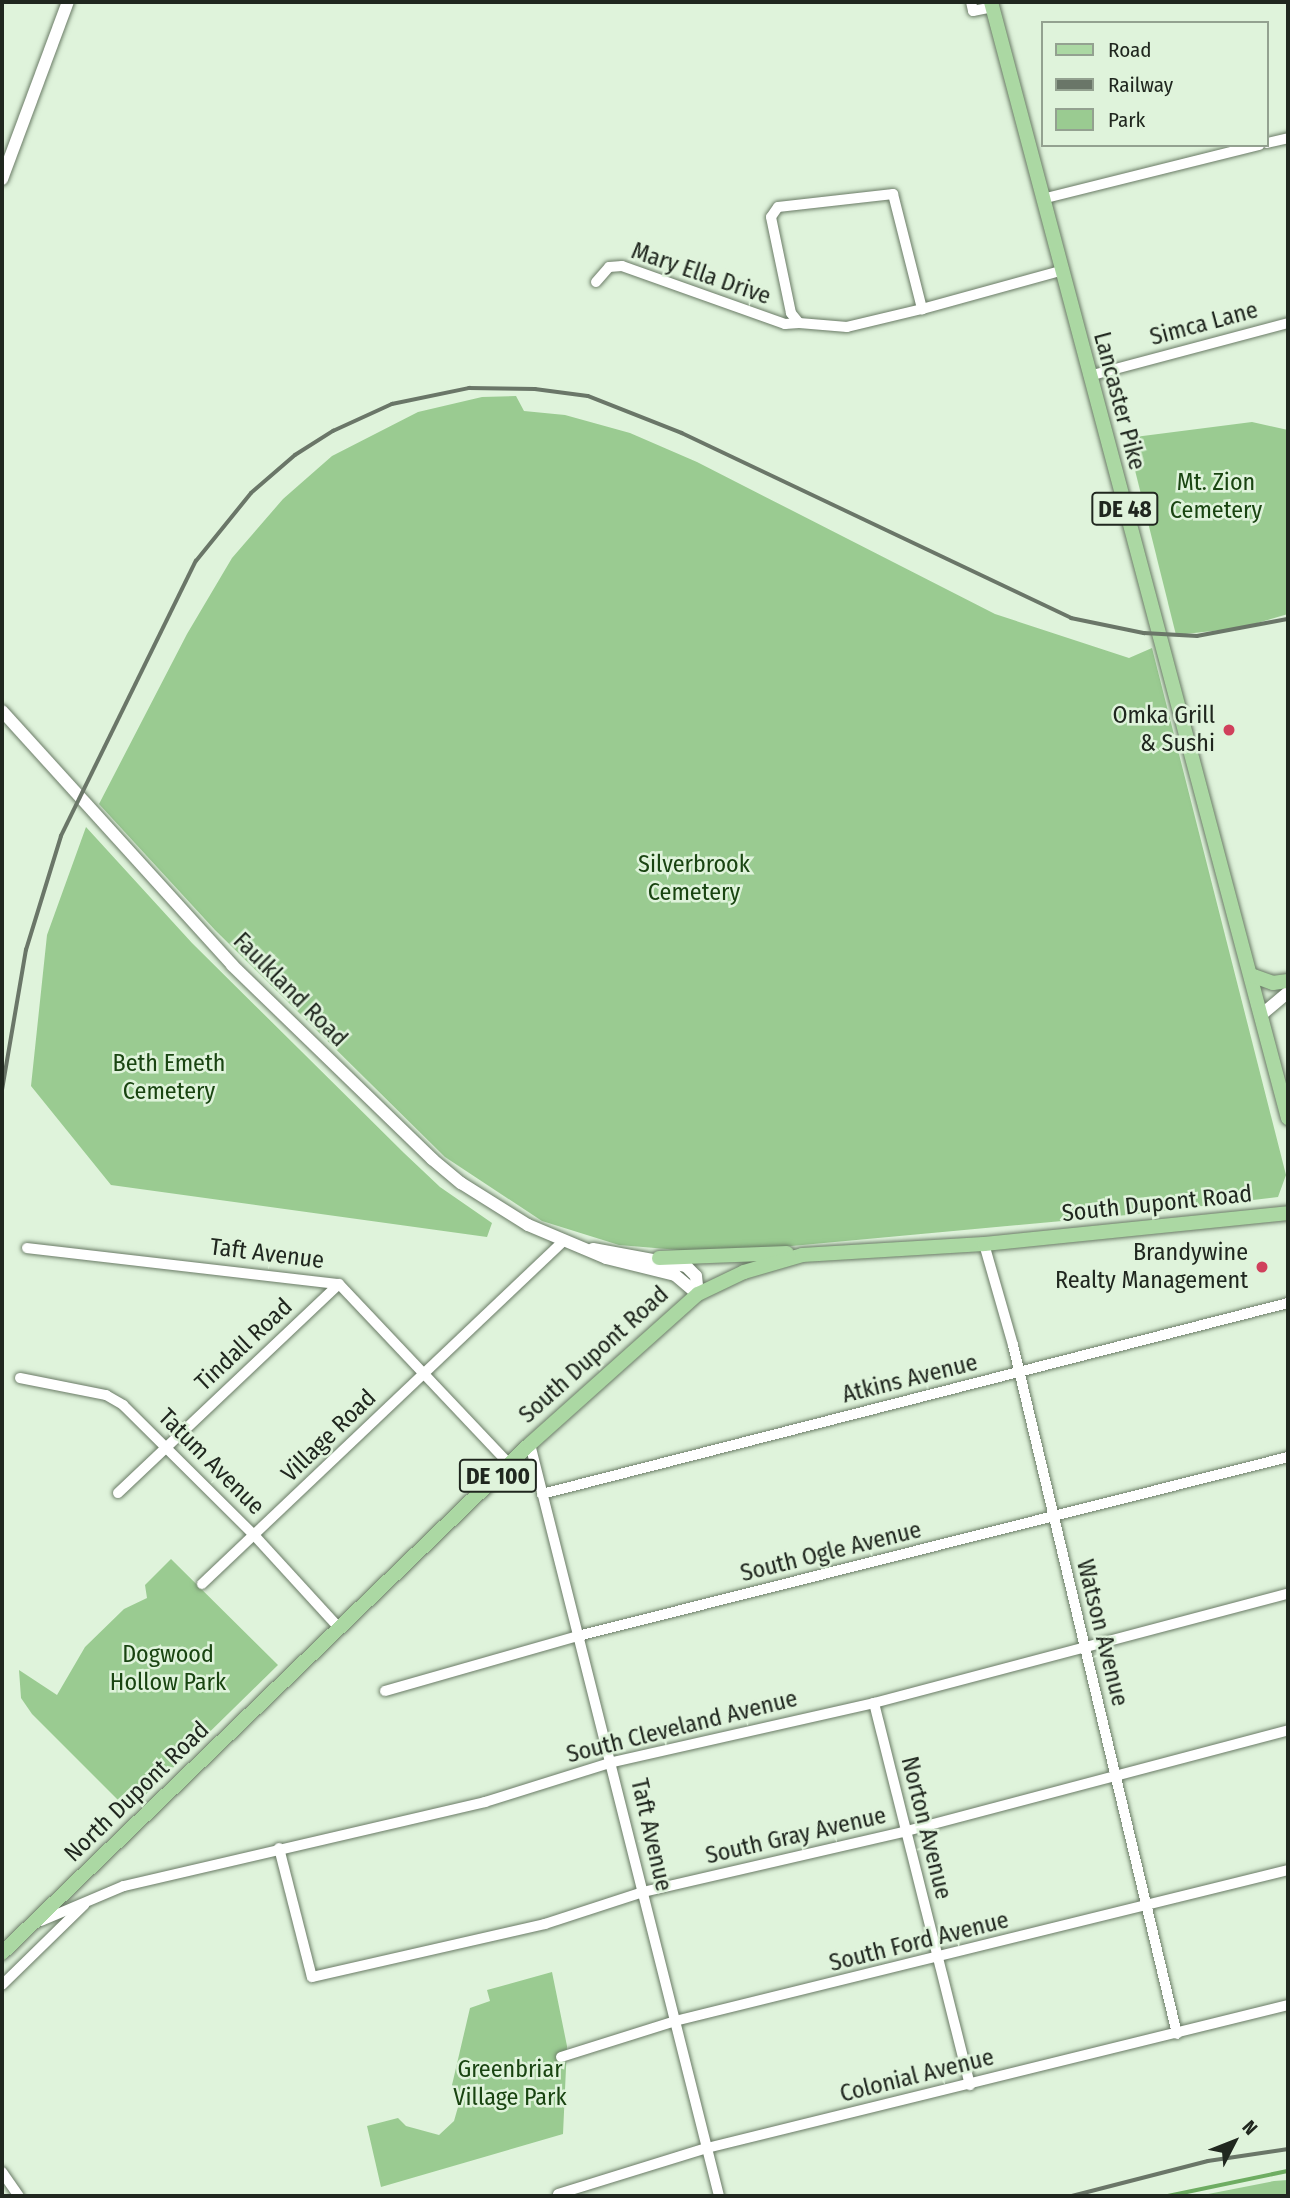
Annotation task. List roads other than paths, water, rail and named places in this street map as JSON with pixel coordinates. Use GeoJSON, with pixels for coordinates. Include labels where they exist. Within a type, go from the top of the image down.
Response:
{"type":"FeatureCollection","features":[{"type":"Feature","properties":{"kind":"main road"},"geometry":{"type":"LineString","coordinates":[[2,179],[68,2]]}},
{"type":"Feature","properties":{"kind":"main road","name":"Lancaster Pike"},"geometry":{"type":"LineString","coordinates":[[992,4],[1060,271],[1261,1015]]}},
{"type":"Feature","properties":{"kind":"main road","name":"Faulkland Road"},"geometry":{"type":"LineString","coordinates":[[2,710],[232,965],[416,1144],[495,1206],[606,1258],[674,1275],[698,1294]]}},
{"type":"Feature","properties":{"kind":"main road"},"geometry":{"type":"LineString","coordinates":[[1251,975],[1273,983],[1288,981]]}},
{"type":"Feature","properties":{"kind":"main road"},"geometry":{"type":"LineString","coordinates":[[1261,1015],[1288,992]]}},
{"type":"Feature","properties":{"kind":"main road","name":"DE 48"},"geometry":{"type":"LineString","coordinates":[[1261,1015],[1288,1118]]}},
{"type":"Feature","properties":{"kind":"main road","name":"South Dupont Road"},"geometry":{"type":"LineString","coordinates":[[304,1665],[530,1444],[698,1294],[744,1272],[802,1255],[984,1244],[1288,1213]]}},
{"type":"Feature","properties":{"kind":"main road","name":"Faulkland Road"},"geometry":{"type":"LineString","coordinates":[[589,1249],[659,1258],[695,1272],[698,1294]]}},
{"type":"Feature","properties":{"kind":"main road"},"geometry":{"type":"LineString","coordinates":[[659,1258],[802,1255]]}},
{"type":"Feature","properties":{"kind":"main road","name":"North Dupont Road"},"geometry":{"type":"LineString","coordinates":[[2,1953],[304,1665]]}},
{"type":"Feature","properties":{"kind":"street"},"geometry":{"type":"LineString","coordinates":[[971,2],[973,12],[992,4]]}},
{"type":"Feature","properties":{"kind":"street"},"geometry":{"type":"LineString","coordinates":[[1269,143],[1288,138]]}},
{"type":"Feature","properties":{"kind":"street"},"geometry":{"type":"LineString","coordinates":[[1042,199],[1251,147]]}},
{"type":"Feature","properties":{"kind":"street","name":"Mary Ella Drive"},"geometry":{"type":"LineString","coordinates":[[799,323],[791,313],[771,217],[778,207],[837,198],[893,194],[922,309]]}},
{"type":"Feature","properties":{"kind":"street","name":"Mary Ella Drive"},"geometry":{"type":"LineString","coordinates":[[596,282],[609,267],[622,266],[785,324],[847,327],[1060,271]]}},
{"type":"Feature","properties":{"kind":"street","name":"Simca Lane"},"geometry":{"type":"LineString","coordinates":[[1089,376],[1288,323]]}},
{"type":"Feature","properties":{"kind":"street","name":"Village Road"},"geometry":{"type":"LineString","coordinates":[[202,1584],[564,1240]]}},
{"type":"Feature","properties":{"kind":"street","name":"Watson Avenue"},"geometry":{"type":"LineString","coordinates":[[984,1244],[1117,1778],[1177,2034]]}},
{"type":"Feature","properties":{"kind":"street","name":"Taft Avenue"},"geometry":{"type":"LineString","coordinates":[[27,1248],[339,1284],[509,1464]]}},
{"type":"Feature","properties":{"kind":"street","name":"Tindall Road"},"geometry":{"type":"LineString","coordinates":[[117,1493],[339,1284]]}},
{"type":"Feature","properties":{"kind":"street","name":"Atkins Avenue"},"geometry":{"type":"LineString","coordinates":[[542,1494],[1288,1303]]}},
{"type":"Feature","properties":{"kind":"street","name":"Tatum Avenue"},"geometry":{"type":"LineString","coordinates":[[20,1378],[114,1398],[168,1446],[340,1629]]}},
{"type":"Feature","properties":{"kind":"street","name":"Taft Avenue"},"geometry":{"type":"LineString","coordinates":[[530,1444],[613,1762],[719,2196]]}},
{"type":"Feature","properties":{"kind":"street","name":"South Ogle Avenue"},"geometry":{"type":"LineString","coordinates":[[385,1691],[578,1636],[1052,1519],[1288,1457]]}},
{"type":"Feature","properties":{"kind":"street","name":"South Cleveland Avenue"},"geometry":{"type":"LineString","coordinates":[[23,1933],[61,1909],[86,1903],[124,1886],[485,1802],[613,1762],[874,1703],[1288,1594]]}},
{"type":"Feature","properties":{"kind":"street","name":"Norton Avenue"},"geometry":{"type":"LineString","coordinates":[[874,1703],[903,1832],[970,2085]]}},
{"type":"Feature","properties":{"kind":"street","name":"South Gray Avenue"},"geometry":{"type":"LineString","coordinates":[[279,1848],[312,1977],[545,1924],[643,1892],[903,1832],[1117,1778],[1288,1730]]}},
{"type":"Feature","properties":{"kind":"street","name":"South Ford Avenue"},"geometry":{"type":"LineString","coordinates":[[561,2057],[675,2021],[937,1960],[1288,1870]]}},
{"type":"Feature","properties":{"kind":"street","name":"South Cleveland Avenue"},"geometry":{"type":"LineString","coordinates":[[2,1985],[86,1903]]}},
{"type":"Feature","properties":{"kind":"street","name":"Colonial Avenue"},"geometry":{"type":"LineString","coordinates":[[558,2194],[707,2148],[1288,2005]]}},
{"type":"Feature","properties":{"kind":"street"},"geometry":{"type":"LineString","coordinates":[[2,2172],[19,2196]]}},
{"type":"Feature","properties":{"kind":"waterway"},"geometry":{"type":"LineString","coordinates":[[1168,2196],[1288,2171]]}},
{"type":"Feature","properties":{"kind":"railway"},"geometry":{"type":"LineString","coordinates":[[2,1090],[26,950],[61,836],[196,561],[251,493],[295,455],[333,431],[392,404],[469,388],[535,389],[588,396],[682,433],[1071,618],[1144,633],[1197,636],[1288,619]]}},
{"type":"Feature","properties":{"kind":"railway"},"geometry":{"type":"LineString","coordinates":[[1072,2196],[1208,2161],[1288,2149]]}},
{"type":"Feature","properties":{"kind":"place","name":"Omka Grill & Sushi"},"geometry":{"type":"Point","coordinates":[1229,730]}},
{"type":"Feature","properties":{"kind":"place","name":"Brandywine Realty Management"},"geometry":{"type":"Point","coordinates":[1262,1267]}},
{"type":"Feature","properties":{"kind":"park label","name":"Mt. Zion Cemetery"},"geometry":{"type":"Point","coordinates":[1216,497]}},
{"type":"Feature","properties":{"kind":"park label","name":"Silverbrook Cemetery"},"geometry":{"type":"Point","coordinates":[694,879]}},
{"type":"Feature","properties":{"kind":"park label","name":"Beth Emeth Cemetery"},"geometry":{"type":"Point","coordinates":[169,1078]}},
{"type":"Feature","properties":{"kind":"park label","name":"Dogwood Hollow Park"},"geometry":{"type":"Point","coordinates":[168,1669]}},
{"type":"Feature","properties":{"kind":"park label","name":"Greenbriar Village Park"},"geometry":{"type":"Point","coordinates":[510,2084]}}]}
